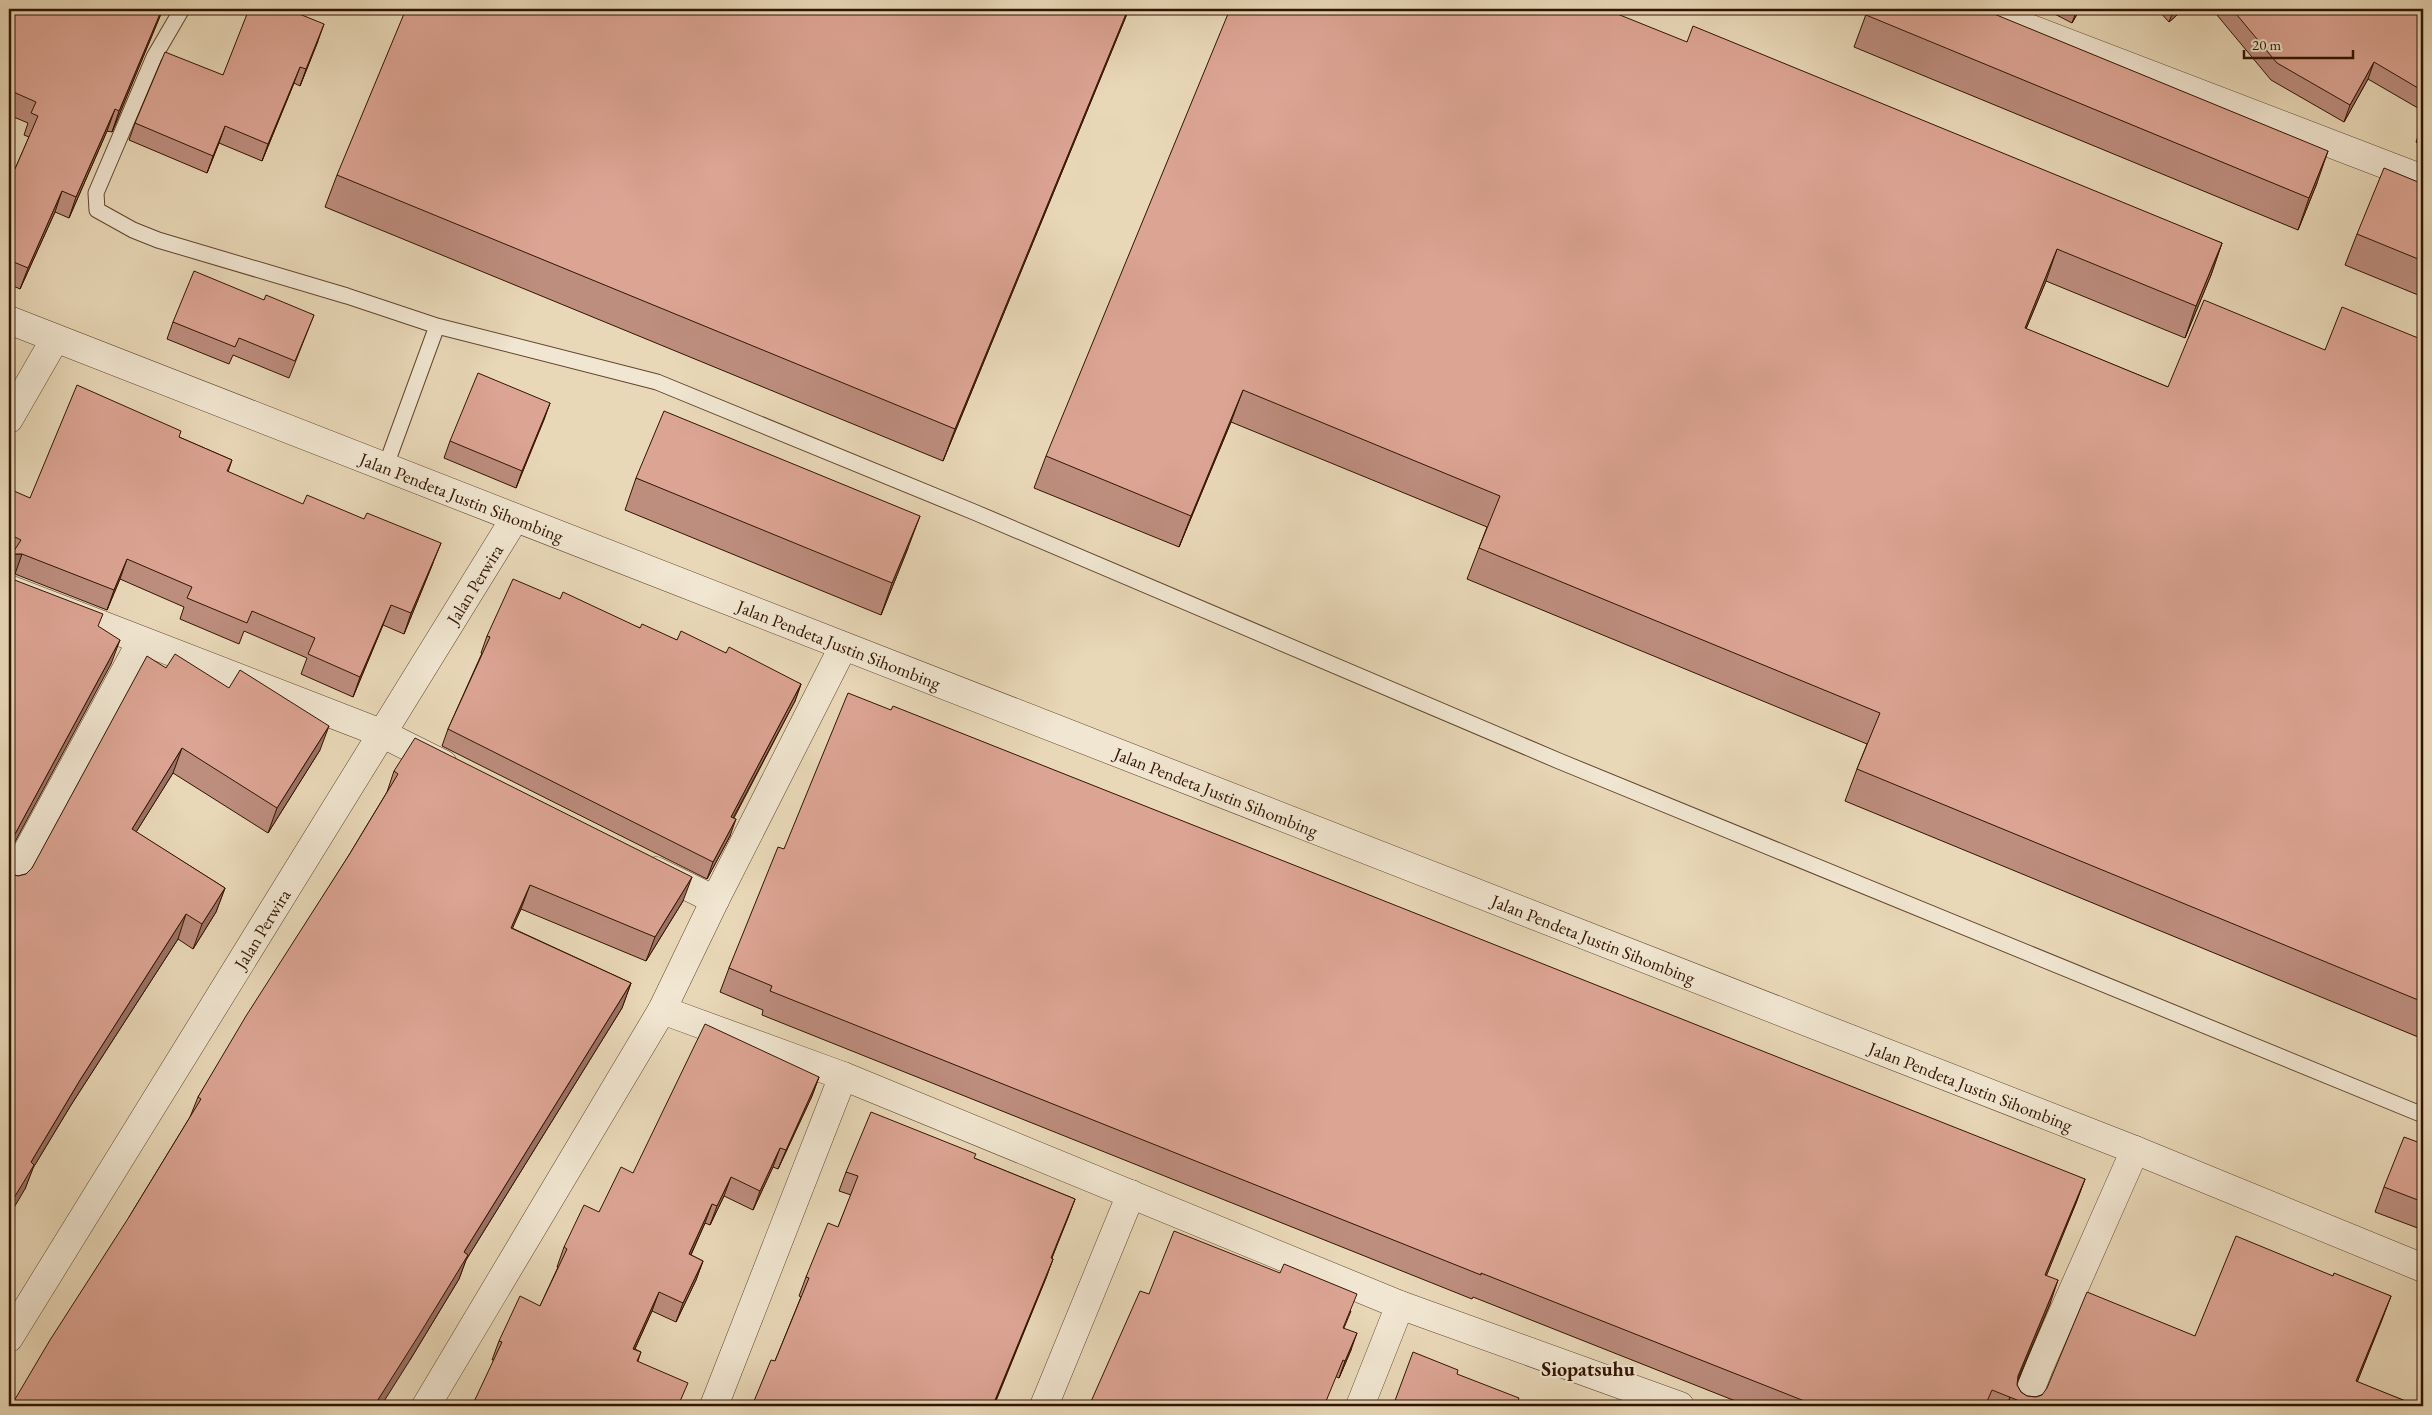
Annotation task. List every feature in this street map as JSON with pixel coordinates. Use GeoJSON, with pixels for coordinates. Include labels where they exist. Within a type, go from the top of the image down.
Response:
{"type":"FeatureCollection","features":[{"type":"Feature","properties":{"kind":"street"},"geometry":{"type":"LineString","coordinates":[[1979,9],[2423,179]]}},
{"type":"Feature","properties":{"kind":"street","name":"Jalan Pendeta Justin Sihombing"},"geometry":{"type":"LineString","coordinates":[[9,320],[2135,1150],[2423,1268]]}},
{"type":"Feature","properties":{"kind":"street"},"geometry":{"type":"LineString","coordinates":[[9,419],[55,339]]}},
{"type":"Feature","properties":{"kind":"street","name":"Jalan Perwira"},"geometry":{"type":"LineString","coordinates":[[9,1338],[515,518]]}},
{"type":"Feature","properties":{"kind":"street"},"geometry":{"type":"LineString","coordinates":[[9,589],[141,642],[381,733],[469,777]]}},
{"type":"Feature","properties":{"kind":"street"},"geometry":{"type":"LineString","coordinates":[[9,885],[141,642]]}},
{"type":"Feature","properties":{"kind":"street"},"geometry":{"type":"LineString","coordinates":[[426,1406],[662,1010],[714,900],[843,647]]}},
{"type":"Feature","properties":{"kind":"street"},"geometry":{"type":"LineString","coordinates":[[636,860],[714,900]]}},
{"type":"Feature","properties":{"kind":"street"},"geometry":{"type":"LineString","coordinates":[[662,1010],[844,1076],[1400,1305],[1680,1406]]}},
{"type":"Feature","properties":{"kind":"street"},"geometry":{"type":"LineString","coordinates":[[714,1406],[844,1076]]}},
{"type":"Feature","properties":{"kind":"street"},"geometry":{"type":"LineString","coordinates":[[2024,1406],[2040,1365],[2135,1150]]}},
{"type":"Feature","properties":{"kind":"street"},"geometry":{"type":"LineString","coordinates":[[1044,1406],[1131,1194]]}},
{"type":"Feature","properties":{"kind":"street"},"geometry":{"type":"LineString","coordinates":[[1360,1406],[1400,1305]]}},
{"type":"Feature","properties":{"kind":"lane"},"geometry":{"type":"LineString","coordinates":[[182,9],[154,57],[96,193],[97,210],[133,230],[158,240],[346,296],[437,326],[657,382],[974,512],[1558,761],[2423,1115]]}},
{"type":"Feature","properties":{"kind":"lane"},"geometry":{"type":"LineString","coordinates":[[386,468],[437,326]]}},
{"type":"Feature","properties":{"kind":"building"},"geometry":{"type":"Polygon","coordinates":[[[9,9],[162,9],[119,111],[115,109],[76,197],[62,191],[28,268],[9,260],[9,166],[15,169],[38,116],[31,113],[36,102],[9,90],[9,9]]]}},
{"type":"Feature","properties":{"kind":"building"},"geometry":{"type":"Polygon","coordinates":[[[249,9],[287,9],[324,24],[306,69],[300,67],[268,144],[225,126],[213,156],[135,123],[165,52],[223,75],[249,9]]]}},
{"type":"Feature","properties":{"kind":"building"},"geometry":{"type":"Polygon","coordinates":[[[406,9],[1128,9],[955,429],[337,175],[406,9]]]}},
{"type":"Feature","properties":{"kind":"building"},"geometry":{"type":"Polygon","coordinates":[[[1230,9],[1605,9],[1687,42],[1693,26],[2222,243],[2196,306],[2057,249],[2025,328],[2168,387],[2204,300],[2325,350],[2342,307],[2423,340],[2423,1002],[1857,769],[1880,713],[1479,548],[1500,496],[1243,390],[1191,516],[1046,456],[1230,9]]]}},
{"type":"Feature","properties":{"kind":"building"},"geometry":{"type":"Polygon","coordinates":[[[1868,9],[1982,9],[2328,151],[2309,198],[1866,15],[1868,9]]]}},
{"type":"Feature","properties":{"kind":"building"},"geometry":{"type":"Polygon","coordinates":[[[2232,9],[2423,9],[2423,91],[2374,62],[2350,105],[2277,63],[2232,9]]]}},
{"type":"Feature","properties":{"kind":"building"},"geometry":{"type":"Polygon","coordinates":[[[2384,168],[2423,184],[2423,261],[2357,234],[2384,168]]]}},
{"type":"Feature","properties":{"kind":"building"},"geometry":{"type":"Polygon","coordinates":[[[194,271],[264,300],[266,295],[314,315],[295,361],[239,338],[235,347],[173,322],[194,271]]]}},
{"type":"Feature","properties":{"kind":"building"},"geometry":{"type":"Polygon","coordinates":[[[478,373],[550,403],[522,471],[450,441],[478,373]]]}},
{"type":"Feature","properties":{"kind":"building"},"geometry":{"type":"Polygon","coordinates":[[[77,385],[181,431],[179,437],[232,460],[227,471],[303,504],[307,495],[364,519],[367,513],[441,543],[411,613],[391,605],[360,677],[308,654],[315,638],[252,611],[247,623],[187,598],[192,587],[127,559],[114,590],[22,554],[12,554],[21,540],[9,534],[9,504],[14,491],[30,498],[77,385]]]}},
{"type":"Feature","properties":{"kind":"building"},"geometry":{"type":"Polygon","coordinates":[[[664,411],[920,516],[892,583],[636,478],[664,411]]]}},
{"type":"Feature","properties":{"kind":"building"},"geometry":{"type":"Polygon","coordinates":[[[9,577],[103,614],[98,626],[120,640],[9,845],[9,577]]]}},
{"type":"Feature","properties":{"kind":"building"},"geometry":{"type":"Polygon","coordinates":[[[513,579],[560,599],[563,592],[640,628],[642,624],[677,640],[681,631],[726,653],[729,647],[801,684],[731,817],[736,819],[713,862],[448,729],[490,637],[487,636],[513,579]]]}},
{"type":"Feature","properties":{"kind":"building"},"geometry":{"type":"Polygon","coordinates":[[[175,654],[229,688],[240,670],[329,726],[277,808],[182,748],[132,829],[225,888],[202,924],[186,914],[80,1080],[31,1162],[34,1165],[9,1206],[9,872],[18,876],[26,874],[32,868],[147,656],[166,668],[175,654]]]}},
{"type":"Feature","properties":{"kind":"building"},"geometry":{"type":"Polygon","coordinates":[[[848,693],[891,710],[893,706],[2085,1179],[2045,1275],[2058,1280],[2018,1376],[2017,1385],[2021,1392],[2027,1396],[2036,1397],[2042,1395],[2047,1388],[2087,1292],[2195,1336],[2236,1236],[2333,1276],[2334,1273],[2391,1296],[2356,1381],[2418,1406],[2032,1406],[1992,1390],[1985,1406],[1817,1406],[1481,1273],[1481,1275],[770,991],[772,986],[729,968],[778,847],[784,849],[848,693]]]}},
{"type":"Feature","properties":{"kind":"building"},"geometry":{"type":"Polygon","coordinates":[[[415,738],[692,877],[655,937],[530,885],[511,928],[631,983],[464,1252],[468,1255],[374,1406],[11,1406],[50,1340],[129,1217],[201,1099],[198,1097],[246,1016],[349,855],[398,774],[394,771],[415,738]]]}},
{"type":"Feature","properties":{"kind":"building"},"geometry":{"type":"Polygon","coordinates":[[[705,1024],[819,1077],[786,1150],[780,1148],[760,1191],[731,1177],[717,1206],[712,1204],[689,1254],[703,1261],[683,1303],[659,1292],[633,1349],[641,1352],[637,1361],[688,1383],[678,1406],[472,1406],[502,1342],[499,1341],[520,1296],[540,1306],[567,1249],[564,1247],[584,1205],[599,1212],[621,1167],[633,1173],[705,1024]]]}},
{"type":"Feature","properties":{"kind":"building"},"geometry":{"type":"Polygon","coordinates":[[[871,1112],[976,1154],[974,1158],[1075,1199],[1051,1258],[1053,1259],[993,1405],[995,1406],[752,1406],[771,1360],[775,1361],[809,1278],[806,1277],[828,1223],[838,1227],[858,1176],[846,1172],[871,1112]]]}},
{"type":"Feature","properties":{"kind":"building"},"geometry":{"type":"Polygon","coordinates":[[[2404,1137],[2423,1144],[2423,1202],[2384,1187],[2404,1137]]]}},
{"type":"Feature","properties":{"kind":"building"},"geometry":{"type":"Polygon","coordinates":[[[1174,1231],[1280,1273],[1284,1264],[1357,1294],[1343,1328],[1357,1333],[1345,1361],[1343,1360],[1324,1406],[1089,1406],[1140,1291],[1149,1294],[1174,1231]]]}},
{"type":"Feature","properties":{"kind":"building"},"geometry":{"type":"Polygon","coordinates":[[[1413,1352],[1458,1370],[1457,1374],[1519,1398],[1516,1406],[1393,1406],[1413,1352]]]}},
{"type":"Feature","properties":{"kind":"district","name":"Siopatsuhu"},"geometry":{"type":"Point","coordinates":[1588,1369]}}]}
